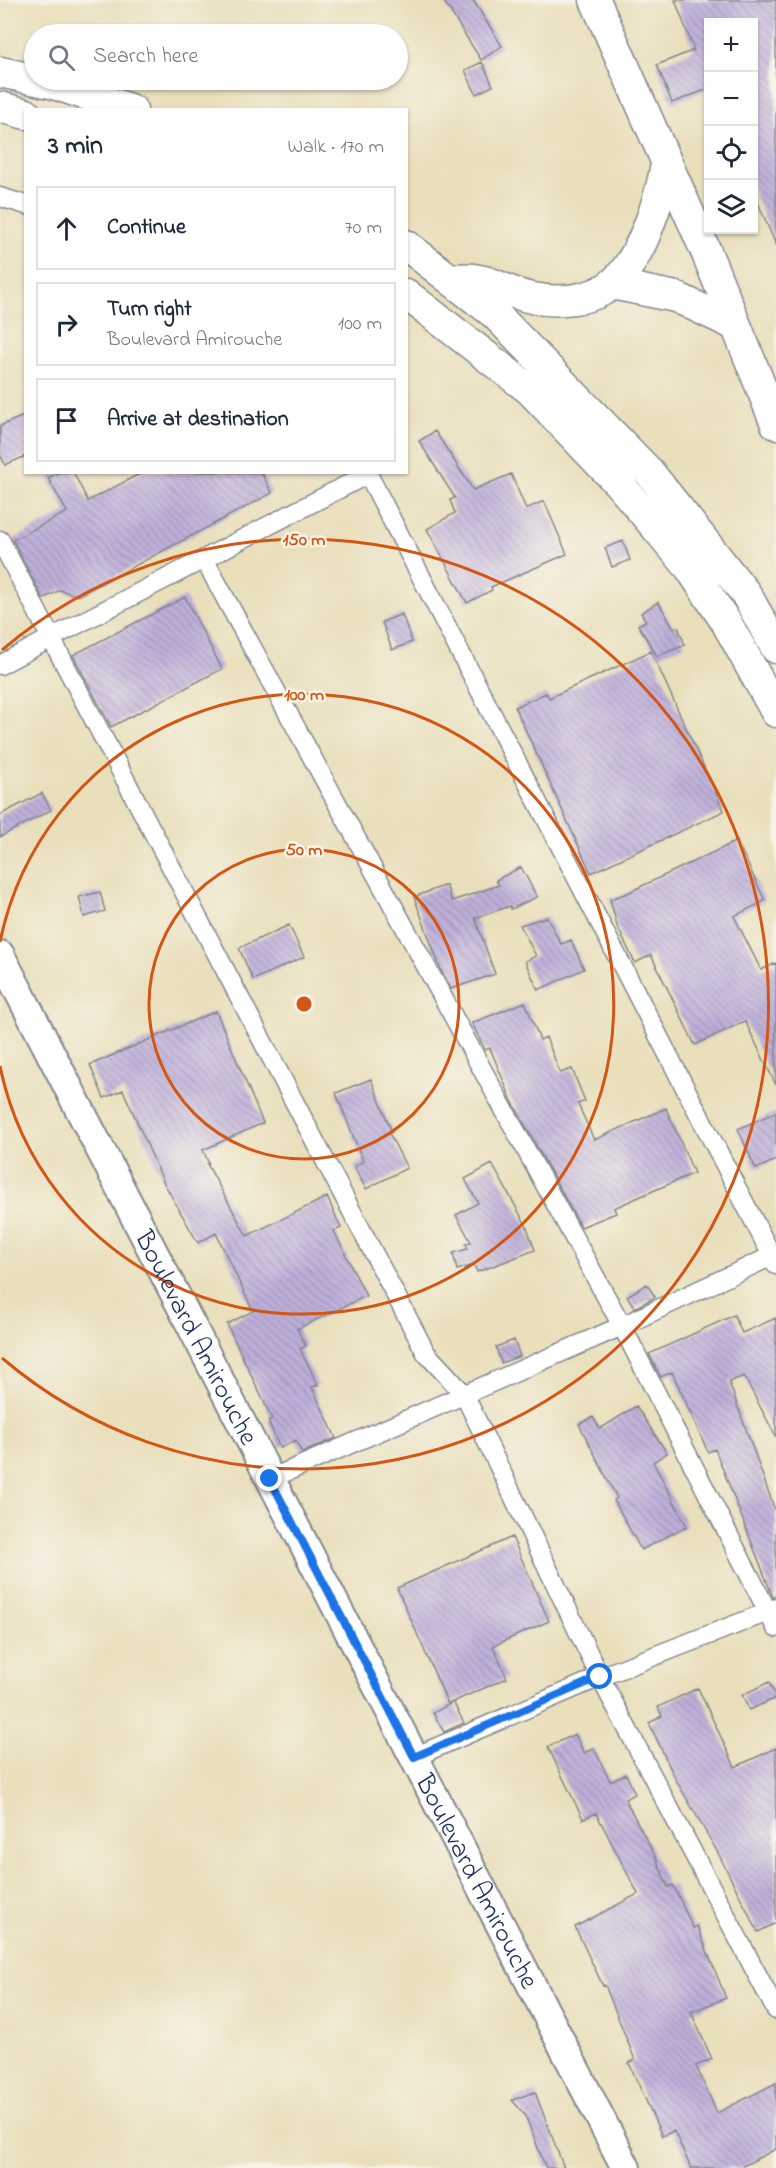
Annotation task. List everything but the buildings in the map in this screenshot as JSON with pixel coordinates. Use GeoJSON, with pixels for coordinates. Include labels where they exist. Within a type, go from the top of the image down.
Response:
{"type":"FeatureCollection","features":[{"type":"Feature","properties":{"kind":"highway"},"geometry":{"type":"LineString","coordinates":[[595,0],[776,424]]}},
{"type":"Feature","properties":{"kind":"highway"},"geometry":{"type":"LineString","coordinates":[[0,72],[24,77]]}},
{"type":"Feature","properties":{"kind":"highway"},"geometry":{"type":"LineString","coordinates":[[72,90],[126,108]]}},
{"type":"Feature","properties":{"kind":"highway"},"geometry":{"type":"LineString","coordinates":[[0,107],[24,113]]}},
{"type":"Feature","properties":{"kind":"highway"},"geometry":{"type":"LineString","coordinates":[[612,284],[638,248],[653,216],[666,164]]}},
{"type":"Feature","properties":{"kind":"highway"},"geometry":{"type":"LineString","coordinates":[[408,246],[453,279],[496,315],[650,472],[746,594],[776,648]]}},
{"type":"Feature","properties":{"kind":"highway"},"geometry":{"type":"LineString","coordinates":[[453,279],[481,279],[528,297],[548,301],[576,298],[612,284],[676,297],[735,325]]}},
{"type":"Feature","properties":{"kind":"highway"},"geometry":{"type":"LineString","coordinates":[[408,296],[530,390],[621,486],[690,568],[726,622],[776,712]]}},
{"type":"Feature","properties":{"kind":"main road","name":"Boulevard Amirouche"},"geometry":{"type":"LineString","coordinates":[[0,955],[626,2168]]}},
{"type":"Feature","properties":{"kind":"street"},"geometry":{"type":"LineString","coordinates":[[0,197],[24,204]]}},
{"type":"Feature","properties":{"kind":"street"},"geometry":{"type":"LineString","coordinates":[[0,665],[365,474]]}},
{"type":"Feature","properties":{"kind":"street"},"geometry":{"type":"LineString","coordinates":[[270,1479],[774,1260],[368,474]]}},
{"type":"Feature","properties":{"kind":"street"},"geometry":{"type":"LineString","coordinates":[[0,540],[426,1353],[464,1394],[600,1677],[776,2010]]}},
{"type":"Feature","properties":{"kind":"street"},"geometry":{"type":"LineString","coordinates":[[204,559],[622,1326],[773,1616],[600,1677],[414,1757]]}},
{"type":"Feature","properties":{"kind":"route"},"geometry":{"type":"LineString","coordinates":[[270,1479],[414,1757],[600,1677]]}}]}
